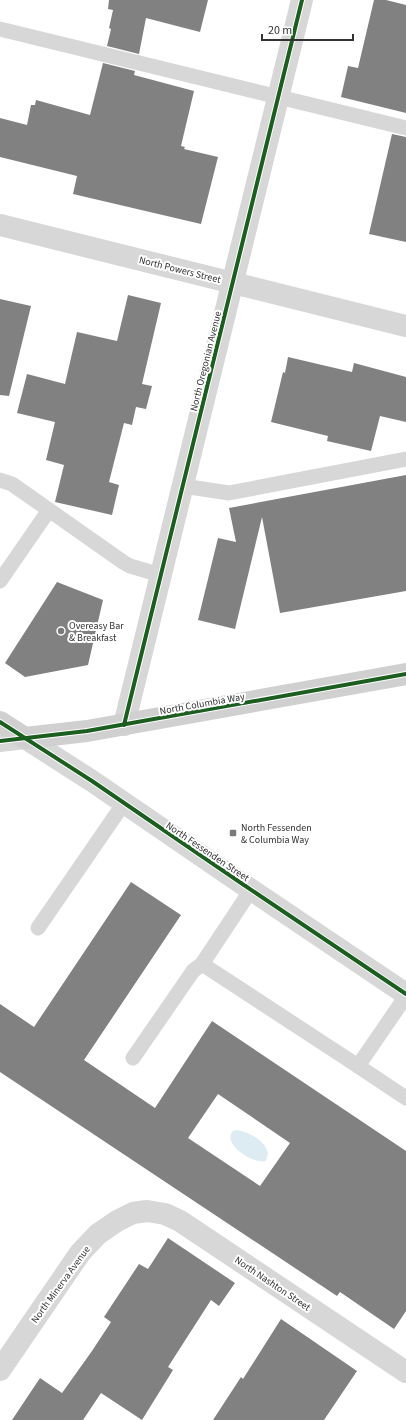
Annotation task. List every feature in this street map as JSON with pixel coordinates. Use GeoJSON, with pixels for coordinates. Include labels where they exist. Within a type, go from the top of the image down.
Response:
{"type":"FeatureCollection","features":[{"type":"Feature","properties":{"kind":"main road","name":"North Columbia Way"},"geometry":{"type":"LineString","coordinates":[[24,738],[124,725],[406,674]]}},
{"type":"Feature","properties":{"kind":"main road","name":"North Fessenden Street"},"geometry":{"type":"LineString","coordinates":[[0,722],[24,738]]}},
{"type":"Feature","properties":{"kind":"street","name":"North Oregonian Avenue"},"geometry":{"type":"LineString","coordinates":[[124,725],[302,0]]}},
{"type":"Feature","properties":{"kind":"street","name":"North Powers Street"},"geometry":{"type":"LineString","coordinates":[[0,225],[406,326]]}},
{"type":"Feature","properties":{"kind":"street","name":"North Columbia Way"},"geometry":{"type":"LineString","coordinates":[[0,740],[24,738]]}},
{"type":"Feature","properties":{"kind":"street","name":"North Fessenden Street"},"geometry":{"type":"LineString","coordinates":[[24,738],[124,803],[406,995]]}},
{"type":"Feature","properties":{"kind":"street","name":"North Nashton Street"},"geometry":{"type":"LineString","coordinates":[[133,1213],[147,1211],[165,1214],[180,1221],[406,1372]]}},
{"type":"Feature","properties":{"kind":"street","name":"North Minerva Avenue"},"geometry":{"type":"LineString","coordinates":[[0,1370],[80,1252],[98,1234],[117,1221],[133,1213]]}},
{"type":"Feature","properties":{"kind":"lane"},"geometry":{"type":"LineString","coordinates":[[0,29],[406,128]]}},
{"type":"Feature","properties":{"kind":"lane"},"geometry":{"type":"LineString","coordinates":[[183,486],[229,493],[406,459]]}},
{"type":"Feature","properties":{"kind":"lane"},"geometry":{"type":"LineString","coordinates":[[0,480],[12,484],[123,562],[130,566],[161,575]]}},
{"type":"Feature","properties":{"kind":"lane"},"geometry":{"type":"LineString","coordinates":[[0,582],[49,510]]}},
{"type":"Feature","properties":{"kind":"lane"},"geometry":{"type":"LineString","coordinates":[[38,928],[124,803]]}},
{"type":"Feature","properties":{"kind":"lane"},"geometry":{"type":"LineString","coordinates":[[133,1058],[193,971],[202,964],[251,890]]}},
{"type":"Feature","properties":{"kind":"lane"},"geometry":{"type":"LineString","coordinates":[[202,964],[406,1098]]}},
{"type":"Feature","properties":{"kind":"lane"},"geometry":{"type":"LineString","coordinates":[[358,1066],[406,995]]}},
{"type":"Feature","properties":{"kind":"shaded area"},"geometry":{"type":"Polygon","coordinates":[[[237,1130],[252,1135],[264,1145],[268,1153],[266,1161],[254,1160],[247,1157],[235,1147],[231,1142],[230,1136],[233,1131],[237,1130]]]}},
{"type":"Feature","properties":{"kind":"building"},"geometry":{"type":"Polygon","coordinates":[[[109,0],[208,0],[200,32],[146,18],[139,54],[107,46],[113,10],[108,9],[109,0]]]}},
{"type":"Feature","properties":{"kind":"building"},"geometry":{"type":"Polygon","coordinates":[[[374,0],[386,0],[406,5],[406,113],[341,97],[348,66],[358,68],[374,0]]]}},
{"type":"Feature","properties":{"kind":"building"},"geometry":{"type":"Polygon","coordinates":[[[103,63],[135,71],[134,75],[194,91],[181,146],[185,147],[184,149],[218,157],[201,224],[73,194],[77,176],[0,157],[0,118],[27,125],[31,105],[35,105],[36,100],[90,115],[103,63]]]}},
{"type":"Feature","properties":{"kind":"building"},"geometry":{"type":"Polygon","coordinates":[[[392,134],[406,137],[406,242],[369,234],[392,134]]]}},
{"type":"Feature","properties":{"kind":"building"},"geometry":{"type":"Polygon","coordinates":[[[128,295],[161,303],[142,384],[152,386],[146,409],[136,407],[132,425],[124,423],[109,482],[119,485],[112,515],[55,502],[64,465],[46,460],[55,422],[17,413],[27,374],[65,384],[77,332],[117,341],[128,295]]]}},
{"type":"Feature","properties":{"kind":"building"},"geometry":{"type":"Polygon","coordinates":[[[0,299],[31,306],[9,396],[0,395],[0,299]]]}},
{"type":"Feature","properties":{"kind":"building"},"geometry":{"type":"Polygon","coordinates":[[[288,357],[352,372],[354,363],[406,377],[406,422],[380,416],[371,451],[327,441],[328,436],[271,422],[288,357]]]}},
{"type":"Feature","properties":{"kind":"building"},"geometry":{"type":"Polygon","coordinates":[[[406,475],[406,591],[280,613],[262,517],[235,629],[198,620],[218,538],[236,542],[229,508],[406,475]]]}},
{"type":"Feature","properties":{"kind":"building","name":"Overeasy Bar & Breakfast"},"geometry":{"type":"Polygon","coordinates":[[[57,582],[103,600],[88,665],[25,677],[5,663],[57,582]]]}},
{"type":"Feature","properties":{"kind":"building"},"geometry":{"type":"Polygon","coordinates":[[[131,882],[181,915],[84,1060],[155,1108],[212,1021],[406,1151],[406,1311],[394,1329],[340,1292],[337,1296],[0,1072],[0,1004],[34,1027],[131,882]],[[218,1094],[188,1138],[260,1186],[290,1143],[218,1094]]]}},
{"type":"Feature","properties":{"kind":"building"},"geometry":{"type":"Polygon","coordinates":[[[168,1238],[235,1283],[219,1306],[211,1300],[168,1367],[173,1370],[142,1420],[101,1393],[83,1420],[12,1420],[40,1378],[62,1393],[111,1322],[104,1317],[139,1264],[148,1269],[168,1238]]]}},
{"type":"Feature","properties":{"kind":"building"},"geometry":{"type":"Polygon","coordinates":[[[281,1319],[357,1371],[324,1420],[213,1420],[241,1377],[243,1379],[281,1319]]]}},
{"type":"Feature","properties":{"kind":"cycle path"},"geometry":{"type":"LineString","coordinates":[[124,725],[302,0]]}},
{"type":"Feature","properties":{"kind":"cycle path"},"geometry":{"type":"LineString","coordinates":[[0,741],[87,731],[406,674]]}},
{"type":"Feature","properties":{"kind":"cycle path"},"geometry":{"type":"LineString","coordinates":[[0,722],[92,781],[406,994]]}},
{"type":"Feature","properties":{"kind":"place","name":"Overeasy Bar & Breakfast"},"geometry":{"type":"Point","coordinates":[61,631]}},
{"type":"Feature","properties":{"kind":"place","name":"North Fessenden & Columbia Way"},"geometry":{"type":"Point","coordinates":[233,833]}}]}
